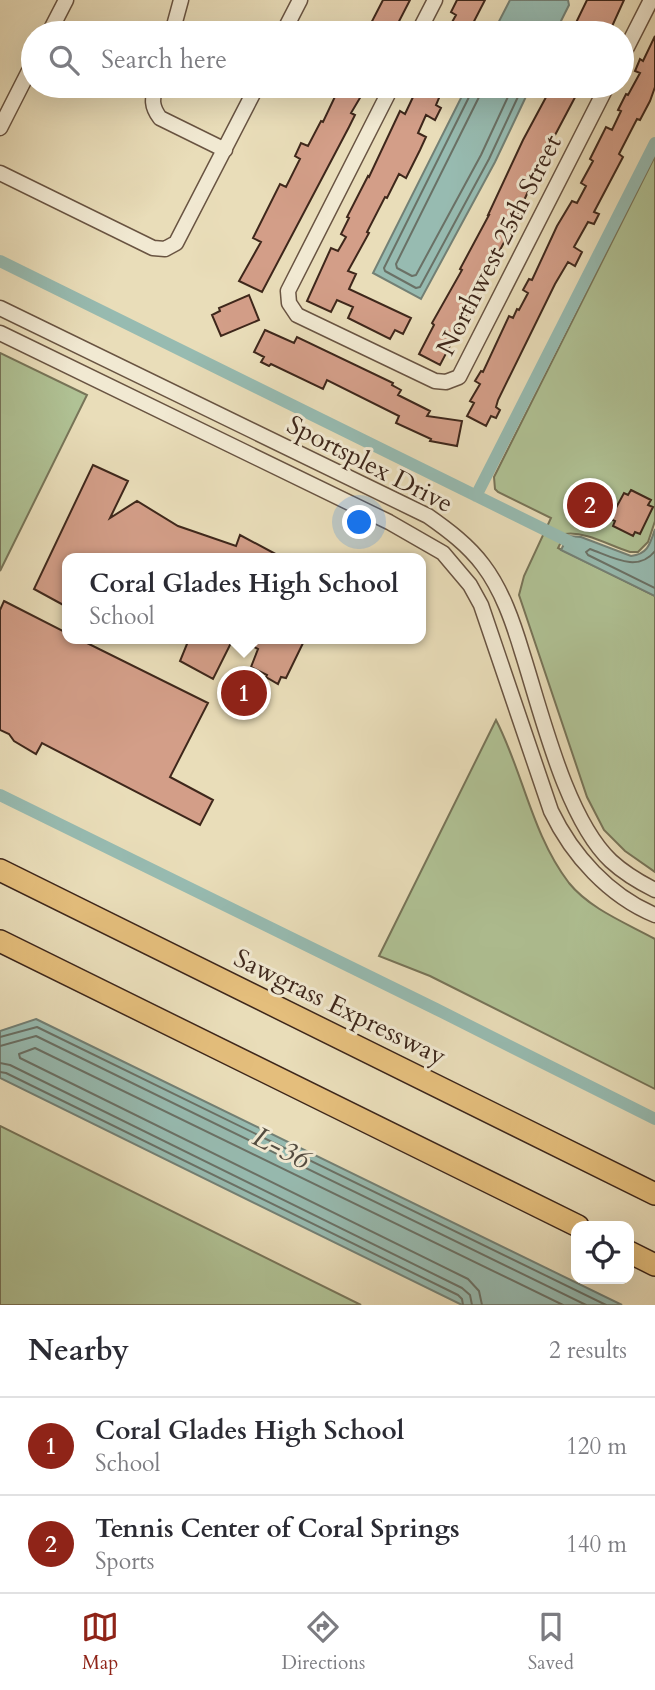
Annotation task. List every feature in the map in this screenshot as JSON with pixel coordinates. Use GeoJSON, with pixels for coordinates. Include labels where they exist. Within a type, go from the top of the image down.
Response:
{"type":"FeatureCollection","features":[{"type":"Feature","properties":{"kind":"highway","name":"Sawgrass Expressway"},"geometry":{"type":"LineString","coordinates":[[0,870],[655,1194]]}},
{"type":"Feature","properties":{"kind":"highway"},"geometry":{"type":"LineString","coordinates":[[0,941],[571,1223]]}},
{"type":"Feature","properties":{"kind":"highway"},"geometry":{"type":"LineString","coordinates":[[634,1254],[655,1265]]}},
{"type":"Feature","properties":{"kind":"street"},"geometry":{"type":"LineString","coordinates":[[55,21],[66,0]]}},
{"type":"Feature","properties":{"kind":"street"},"geometry":{"type":"LineString","coordinates":[[175,21],[181,0]]}},
{"type":"Feature","properties":{"kind":"street"},"geometry":{"type":"LineString","coordinates":[[290,21],[300,0]]}},
{"type":"Feature","properties":{"kind":"street"},"geometry":{"type":"LineString","coordinates":[[424,21],[435,0]]}},
{"type":"Feature","properties":{"kind":"street"},"geometry":{"type":"LineString","coordinates":[[634,33],[651,0]]}},
{"type":"Feature","properties":{"kind":"street"},"geometry":{"type":"LineString","coordinates":[[0,128],[21,87]]}},
{"type":"Feature","properties":{"kind":"street"},"geometry":{"type":"LineString","coordinates":[[152,98],[154,110],[160,118],[225,150]]}},
{"type":"Feature","properties":{"kind":"street"},"geometry":{"type":"LineString","coordinates":[[0,173],[153,248],[165,249],[176,243],[251,98]]}},
{"type":"Feature","properties":{"kind":"street","name":"Northwest 25th Street"},"geometry":{"type":"LineString","coordinates":[[386,98],[288,291],[289,303],[297,314],[435,382],[446,382],[459,377],[601,98]]}},
{"type":"Feature","properties":{"kind":"street","name":"Sportsplex Drive"},"geometry":{"type":"LineString","coordinates":[[0,308],[428,516],[459,539],[485,566],[502,597],[516,631],[560,769],[590,834],[609,860],[634,879],[655,890]]}},
{"type":"Feature","properties":{"kind":"street","name":"Sportsplex Drive"},"geometry":{"type":"LineString","coordinates":[[0,333],[389,522],[443,553],[458,568],[481,605],[551,811],[561,832],[597,876],[620,895],[655,915]]}},
{"type":"Feature","properties":{"kind":"green space"},"geometry":{"type":"Polygon","coordinates":[[[655,156],[655,521],[648,542],[638,552],[630,552],[590,537],[573,534],[565,534],[558,548],[655,596],[655,872],[625,851],[604,830],[587,797],[519,595],[524,576],[551,518],[498,492],[495,489],[494,477],[655,156]]]}},
{"type":"Feature","properties":{"kind":"green space"},"geometry":{"type":"Polygon","coordinates":[[[0,353],[87,395],[0,571],[0,353]]]}},
{"type":"Feature","properties":{"kind":"green space"},"geometry":{"type":"Polygon","coordinates":[[[496,720],[546,845],[569,883],[598,908],[655,939],[655,1089],[430,976],[379,956],[496,720]]]}},
{"type":"Feature","properties":{"kind":"green space"},"geometry":{"type":"Polygon","coordinates":[[[0,1126],[361,1305],[0,1305],[0,1126]]]}},
{"type":"Feature","properties":{"kind":"water"},"geometry":{"type":"Polygon","coordinates":[[[510,0],[568,0],[569,5],[561,21],[499,21],[510,0]]]}},
{"type":"Feature","properties":{"kind":"water"},"geometry":{"type":"Polygon","coordinates":[[[461,98],[525,98],[495,162],[421,299],[373,273],[461,98]]]}},
{"type":"Feature","properties":{"kind":"water"},"geometry":{"type":"Polygon","coordinates":[[[655,529],[655,596],[561,550],[568,536],[581,537],[631,556],[637,555],[648,547],[655,529]]]}},
{"type":"Feature","properties":{"kind":"water","name":"L-36"},"geometry":{"type":"Polygon","coordinates":[[[36,1019],[571,1280],[571,1284],[579,1284],[622,1305],[462,1305],[0,1078],[0,1031],[36,1019]]]}},
{"type":"Feature","properties":{"kind":"building"},"geometry":{"type":"Polygon","coordinates":[[[383,0],[410,0],[399,21],[372,21],[383,0]]]}},
{"type":"Feature","properties":{"kind":"building"},"geometry":{"type":"Polygon","coordinates":[[[457,0],[485,0],[474,21],[453,21],[456,15],[451,12],[457,0]]]}},
{"type":"Feature","properties":{"kind":"building"},"geometry":{"type":"Polygon","coordinates":[[[587,0],[624,0],[614,21],[577,21],[587,0]]]}},
{"type":"Feature","properties":{"kind":"building"},"geometry":{"type":"Polygon","coordinates":[[[655,36],[655,87],[650,101],[640,120],[637,119],[619,154],[623,157],[594,212],[599,214],[594,224],[588,222],[574,247],[582,252],[575,266],[568,262],[555,284],[498,400],[496,407],[500,410],[496,418],[491,416],[486,426],[467,416],[474,403],[470,401],[480,384],[475,381],[481,371],[483,372],[509,316],[513,318],[528,293],[523,290],[529,279],[532,280],[557,226],[572,201],[577,203],[586,186],[581,183],[606,127],[612,130],[624,98],[634,98],[634,84],[640,73],[635,71],[640,59],[643,61],[655,36]]]}},
{"type":"Feature","properties":{"kind":"building"},"geometry":{"type":"Polygon","coordinates":[[[334,98],[360,98],[351,113],[355,115],[349,127],[262,292],[239,281],[261,242],[253,238],[280,184],[286,187],[300,159],[295,156],[301,143],[308,146],[321,121],[323,122],[334,98]]]}},
{"type":"Feature","properties":{"kind":"building"},"geometry":{"type":"Polygon","coordinates":[[[413,98],[439,98],[436,105],[441,108],[435,120],[426,115],[418,133],[426,137],[406,178],[399,174],[348,271],[356,274],[349,289],[411,318],[403,334],[395,330],[390,339],[348,318],[353,307],[337,300],[331,312],[307,301],[331,248],[338,251],[346,237],[341,234],[349,218],[347,217],[400,111],[405,114],[413,98]]]}},
{"type":"Feature","properties":{"kind":"building"},"geometry":{"type":"Polygon","coordinates":[[[546,98],[575,98],[545,154],[512,227],[440,365],[419,354],[434,325],[432,323],[489,215],[546,98]]]}},
{"type":"Feature","properties":{"kind":"building"},"geometry":{"type":"Polygon","coordinates":[[[249,295],[259,320],[221,336],[212,315],[220,311],[219,308],[249,295]]]}},
{"type":"Feature","properties":{"kind":"building"},"geometry":{"type":"Polygon","coordinates":[[[265,330],[294,343],[297,337],[393,383],[392,385],[401,390],[398,395],[430,411],[427,416],[462,421],[457,446],[430,441],[431,439],[396,423],[399,416],[327,380],[323,389],[271,364],[269,366],[261,362],[264,357],[254,352],[265,330]]]}},
{"type":"Feature","properties":{"kind":"building"},"geometry":{"type":"Polygon","coordinates":[[[93,465],[128,481],[110,518],[137,501],[178,526],[236,546],[240,535],[274,553],[62,553],[62,604],[34,589],[93,465]]]}},
{"type":"Feature","properties":{"kind":"building"},"geometry":{"type":"Polygon","coordinates":[[[631,490],[651,500],[648,505],[653,507],[640,534],[635,532],[633,536],[613,526],[615,521],[610,519],[624,493],[628,495],[631,490]]]}},
{"type":"Feature","properties":{"kind":"building"},"geometry":{"type":"Polygon","coordinates":[[[4,601],[62,630],[62,644],[89,644],[208,703],[170,777],[213,800],[200,825],[42,743],[36,754],[0,730],[0,610],[4,601]]]}},
{"type":"Feature","properties":{"kind":"building"},"geometry":{"type":"Polygon","coordinates":[[[187,644],[230,644],[213,679],[180,661],[187,644]]]}},
{"type":"Feature","properties":{"kind":"building"},"geometry":{"type":"Polygon","coordinates":[[[256,644],[303,644],[286,678],[281,677],[278,684],[251,667],[258,649],[254,647],[256,644]]]}},
{"type":"Feature","properties":{"kind":"waterway"},"geometry":{"type":"LineString","coordinates":[[476,496],[655,143]]}},
{"type":"Feature","properties":{"kind":"waterway"},"geometry":{"type":"LineString","coordinates":[[0,261],[580,547]]}},
{"type":"Feature","properties":{"kind":"waterway"},"geometry":{"type":"LineString","coordinates":[[0,795],[655,1119]]}},
{"type":"Feature","properties":{"kind":"place","name":"Tennis Center of Coral Springs"},"geometry":{"type":"Point","coordinates":[590,505]}},
{"type":"Feature","properties":{"kind":"place","name":"Coral Glades High School"},"geometry":{"type":"Point","coordinates":[244,693]}}]}
